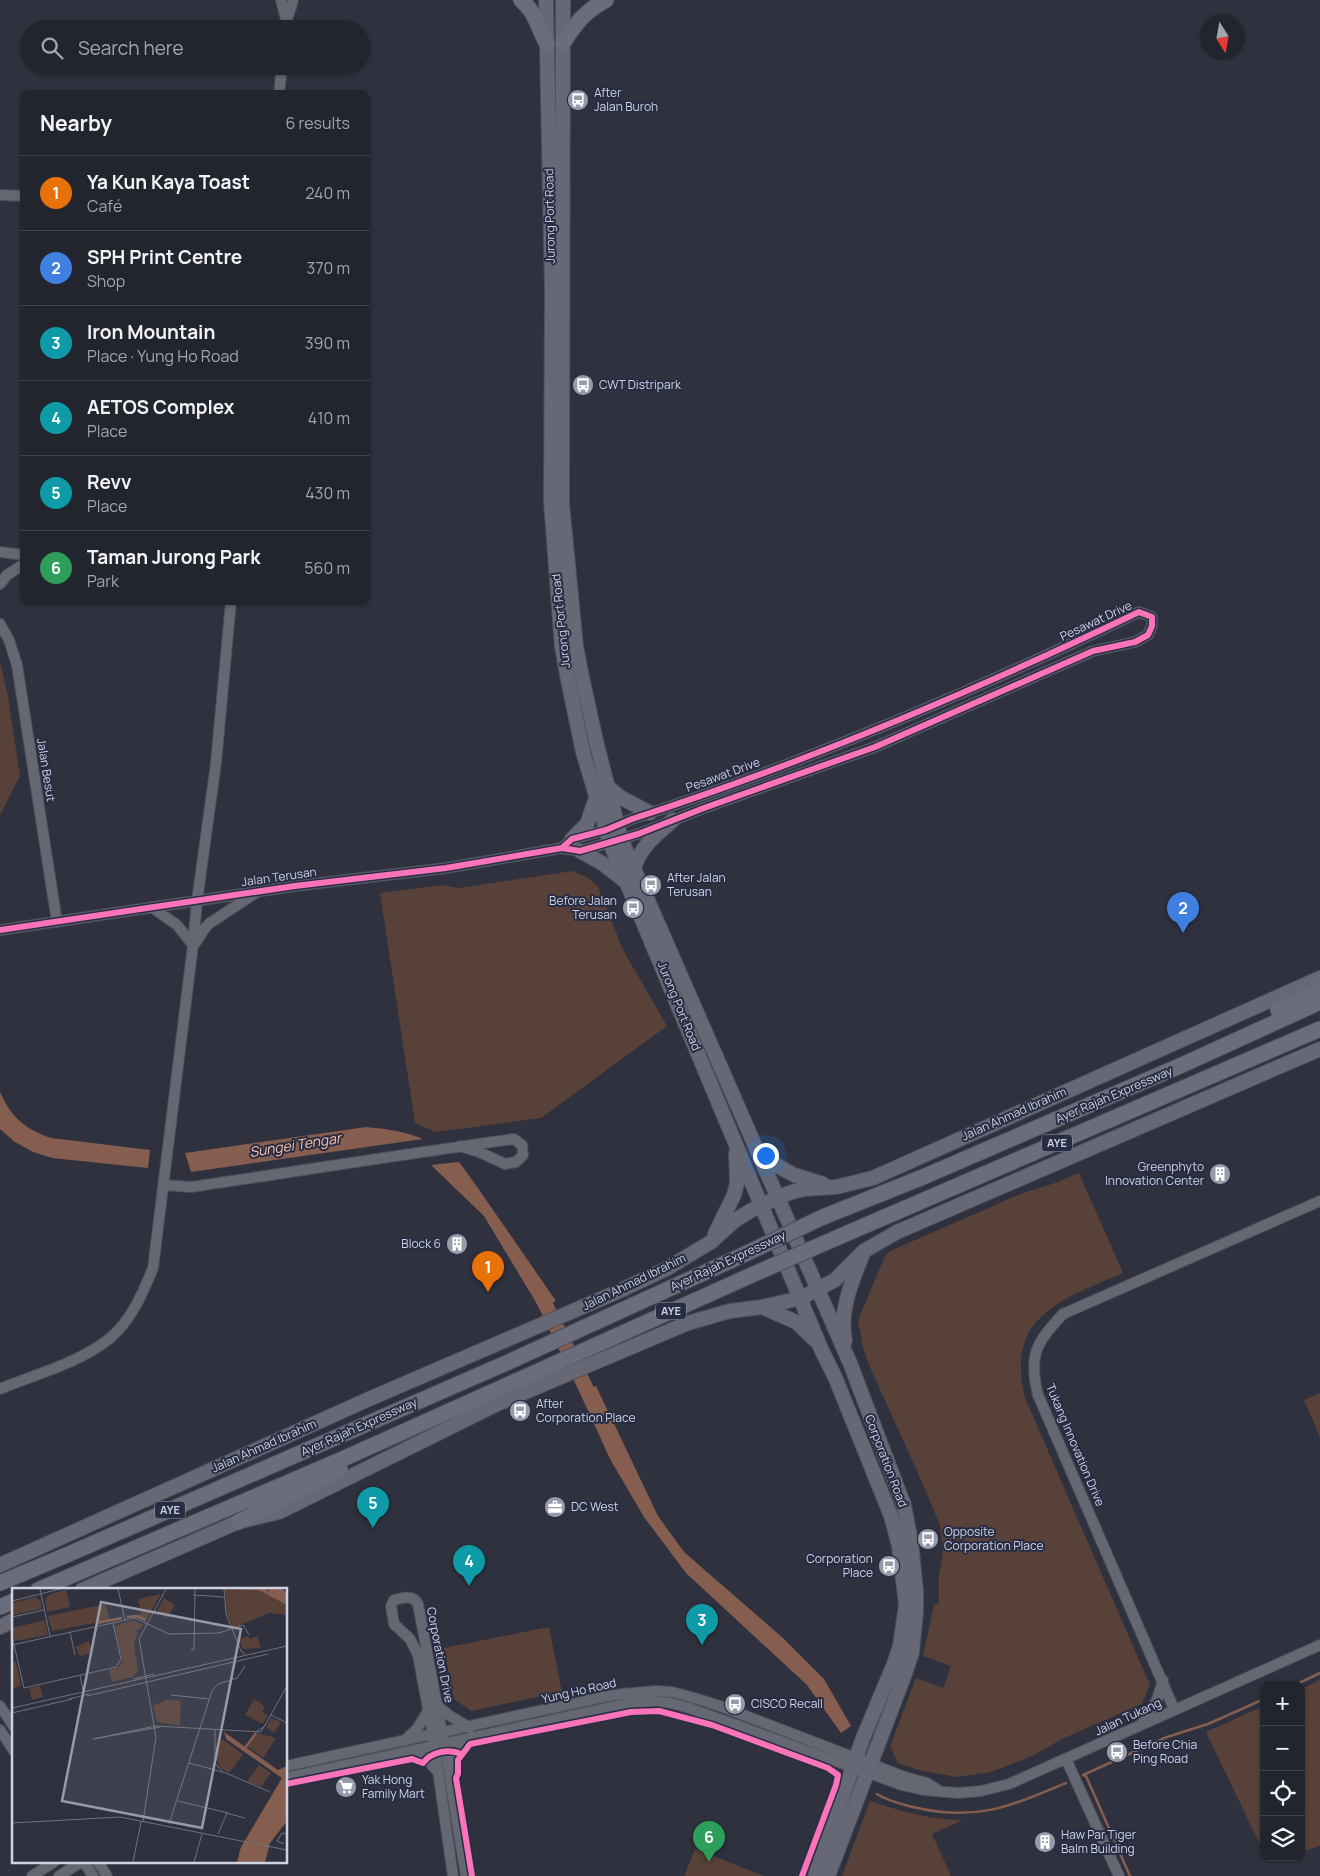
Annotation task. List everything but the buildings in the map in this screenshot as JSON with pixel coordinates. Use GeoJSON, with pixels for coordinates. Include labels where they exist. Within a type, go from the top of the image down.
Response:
{"type":"FeatureCollection","features":[{"type":"Feature","properties":{"kind":"highway"},"geometry":{"type":"LineString","coordinates":[[521,0],[535,17],[539,30],[547,44]]}},
{"type":"Feature","properties":{"kind":"highway"},"geometry":{"type":"LineString","coordinates":[[563,44],[573,28],[591,8],[606,0]]}},
{"type":"Feature","properties":{"kind":"highway"},"geometry":{"type":"LineString","coordinates":[[1252,1032],[1261,1020],[1320,989]]}},
{"type":"Feature","properties":{"kind":"highway","name":"Ayer Rajah Expressway"},"geometry":{"type":"LineString","coordinates":[[0,1583],[552,1342],[823,1217],[922,1177],[1182,1065],[1320,1002]]}},
{"type":"Feature","properties":{"kind":"highway","name":"Ayer Rajah Expressway"},"geometry":{"type":"LineString","coordinates":[[43,1588],[359,1452],[562,1368],[588,1348],[834,1239],[1320,1029]]}},
{"type":"Feature","properties":{"kind":"highway"},"geometry":{"type":"LineString","coordinates":[[1280,1047],[1320,1033]]}},
{"type":"Feature","properties":{"kind":"highway"},"geometry":{"type":"LineString","coordinates":[[238,1522],[351,1463],[359,1452]]}},
{"type":"Feature","properties":{"kind":"highway"},"geometry":{"type":"LineString","coordinates":[[0,1607],[12,1601]]}},
{"type":"Feature","properties":{"kind":"main road","name":"Jurong Port Road"},"geometry":{"type":"LineString","coordinates":[[546,0],[552,291],[551,502],[562,647],[583,752],[596,798],[613,834],[634,868],[777,1198]]}},
{"type":"Feature","properties":{"kind":"main road","name":"Jurong Port Road"},"geometry":{"type":"LineString","coordinates":[[563,0],[562,503],[576,646],[606,785],[613,834],[627,882],[762,1205]]}},
{"type":"Feature","properties":{"kind":"main road"},"geometry":{"type":"LineString","coordinates":[[606,785],[620,797],[650,813]]}},
{"type":"Feature","properties":{"kind":"main road"},"geometry":{"type":"LineString","coordinates":[[596,798],[587,824],[571,846],[602,863],[627,882]]}},
{"type":"Feature","properties":{"kind":"main road"},"geometry":{"type":"LineString","coordinates":[[634,868],[640,852],[651,838],[673,820]]}},
{"type":"Feature","properties":{"kind":"main road","name":"Jalan Ahmad Ibrahim"},"geometry":{"type":"LineString","coordinates":[[0,1565],[370,1399],[573,1312],[666,1269],[711,1242],[734,1221],[777,1198],[804,1189],[836,1187],[873,1178],[1320,978]]}},
{"type":"Feature","properties":{"kind":"main road"},"geometry":{"type":"LineString","coordinates":[[87,1588],[238,1522],[279,1512],[497,1404],[562,1368],[596,1362],[688,1323],[730,1311],[762,1307],[801,1298],[835,1280],[864,1251],[897,1232],[1320,1049]]}},
{"type":"Feature","properties":{"kind":"main road"},"geometry":{"type":"LineString","coordinates":[[711,1242],[734,1194],[737,1183],[736,1145]]}},
{"type":"Feature","properties":{"kind":"main road"},"geometry":{"type":"LineString","coordinates":[[760,1156],[798,1177],[836,1187]]}},
{"type":"Feature","properties":{"kind":"main road","name":"Corporation Road"},"geometry":{"type":"LineString","coordinates":[[777,1198],[850,1364],[904,1505],[912,1542],[916,1590],[912,1652],[828,1876]]}},
{"type":"Feature","properties":{"kind":"main road","name":"Corporation Road"},"geometry":{"type":"LineString","coordinates":[[762,1205],[822,1351],[835,1377],[891,1516],[899,1546],[906,1605],[900,1646],[894,1664],[855,1763],[815,1876]]}},
{"type":"Feature","properties":{"kind":"main road"},"geometry":{"type":"LineString","coordinates":[[850,1364],[844,1334],[845,1303],[848,1289],[864,1251]]}},
{"type":"Feature","properties":{"kind":"main road"},"geometry":{"type":"LineString","coordinates":[[762,1307],[796,1322],[813,1338],[822,1351]]}},
{"type":"Feature","properties":{"kind":"main road"},"geometry":{"type":"LineString","coordinates":[[0,1626],[12,1621]]}},
{"type":"Feature","properties":{"kind":"street"},"geometry":{"type":"LineString","coordinates":[[281,0],[285,20]]}},
{"type":"Feature","properties":{"kind":"street"},"geometry":{"type":"LineString","coordinates":[[287,20],[293,0]]}},
{"type":"Feature","properties":{"kind":"street"},"geometry":{"type":"LineString","coordinates":[[279,90],[281,75]]}},
{"type":"Feature","properties":{"kind":"street"},"geometry":{"type":"LineString","coordinates":[[0,195],[20,196]]}},
{"type":"Feature","properties":{"kind":"street"},"geometry":{"type":"LineString","coordinates":[[0,552],[20,554]]}},
{"type":"Feature","properties":{"kind":"street"},"geometry":{"type":"LineString","coordinates":[[0,561],[20,554]]}},
{"type":"Feature","properties":{"kind":"street"},"geometry":{"type":"LineString","coordinates":[[0,570],[20,566]]}},
{"type":"Feature","properties":{"kind":"street"},"geometry":{"type":"LineString","coordinates":[[0,584],[7,575],[20,567]]}},
{"type":"Feature","properties":{"kind":"street"},"geometry":{"type":"LineString","coordinates":[[0,1388],[77,1358],[109,1339],[130,1315],[140,1300],[153,1268],[197,901],[216,763],[231,605]]}},
{"type":"Feature","properties":{"kind":"street","name":"Pesawat Drive"},"geometry":{"type":"LineString","coordinates":[[1139,612],[1152,617],[1152,626],[1148,635],[1135,642],[1093,652],[875,747],[673,820],[613,834],[650,813],[838,746],[917,714],[1033,663],[1139,612]]}},
{"type":"Feature","properties":{"kind":"street","name":"Jalan Besut"},"geometry":{"type":"LineString","coordinates":[[0,624],[9,640],[17,665],[57,922]]}},
{"type":"Feature","properties":{"kind":"street","name":"Jalan Terusan"},"geometry":{"type":"LineString","coordinates":[[0,930],[258,892],[446,868],[571,846],[613,834]]}},
{"type":"Feature","properties":{"kind":"street"},"geometry":{"type":"LineString","coordinates":[[193,945],[210,923],[258,892]]}},
{"type":"Feature","properties":{"kind":"street"},"geometry":{"type":"LineString","coordinates":[[153,908],[177,925],[193,945]]}},
{"type":"Feature","properties":{"kind":"street"},"geometry":{"type":"LineString","coordinates":[[164,1185],[191,1187],[460,1146],[514,1139],[522,1145],[523,1154],[516,1162],[504,1164],[479,1152],[460,1146]]}},
{"type":"Feature","properties":{"kind":"street","name":"Tukang Innovation Drive"},"geometry":{"type":"LineString","coordinates":[[1174,1709],[1038,1395],[1034,1376],[1035,1357],[1044,1335],[1063,1314],[1320,1201]]}},
{"type":"Feature","properties":{"kind":"street","name":"Corporation Drive"},"geometry":{"type":"LineString","coordinates":[[433,1708],[418,1655],[410,1639],[394,1624],[391,1606],[394,1600],[410,1597],[415,1599],[418,1604],[443,1772],[453,1876]]}},
{"type":"Feature","properties":{"kind":"street","name":"Jalan Tukang"},"geometry":{"type":"LineString","coordinates":[[869,1768],[910,1787],[924,1790],[942,1792],[981,1791],[1009,1784],[1320,1645]]}},
{"type":"Feature","properties":{"kind":"street"},"geometry":{"type":"LineString","coordinates":[[1141,1724],[1157,1700],[1163,1680]]}},
{"type":"Feature","properties":{"kind":"street","name":"Yung Ho Road"},"geometry":{"type":"LineString","coordinates":[[288,1766],[403,1741],[438,1739],[471,1732],[622,1694],[656,1691],[672,1692],[720,1706],[869,1768]]}},
{"type":"Feature","properties":{"kind":"street"},"geometry":{"type":"LineString","coordinates":[[0,1706],[12,1724]]}},
{"type":"Feature","properties":{"kind":"street"},"geometry":{"type":"LineString","coordinates":[[403,1741],[417,1729],[433,1708],[450,1716],[471,1732],[443,1772],[426,1758],[406,1752]]}},
{"type":"Feature","properties":{"kind":"street"},"geometry":{"type":"LineString","coordinates":[[0,1730],[12,1749]]}},
{"type":"Feature","properties":{"kind":"street","name":"Yung Ho Road"},"geometry":{"type":"LineString","coordinates":[[288,1778],[406,1752],[438,1739]]}},
{"type":"Feature","properties":{"kind":"street"},"geometry":{"type":"LineString","coordinates":[[1066,1759],[1119,1876]]}},
{"type":"Feature","properties":{"kind":"street","name":"Corporation Drive"},"geometry":{"type":"LineString","coordinates":[[443,1772],[466,1876]]}},
{"type":"Feature","properties":{"kind":"street"},"geometry":{"type":"LineString","coordinates":[[32,1876],[51,1864]]}},
{"type":"Feature","properties":{"kind":"street"},"geometry":{"type":"LineString","coordinates":[[59,1876],[79,1864]]}},
{"type":"Feature","properties":{"kind":"street"},"geometry":{"type":"LineString","coordinates":[[84,1864],[93,1876]]}},
{"type":"Feature","properties":{"kind":"street"},"geometry":{"type":"LineString","coordinates":[[99,1864],[107,1876]]}},
{"type":"Feature","properties":{"kind":"shaded area"},"geometry":{"type":"Polygon","coordinates":[[[0,662],[8,696],[20,776],[0,815],[0,662]]]}},
{"type":"Feature","properties":{"kind":"shaded area"},"geometry":{"type":"Polygon","coordinates":[[[572,871],[585,876],[597,885],[623,950],[667,1026],[541,1118],[436,1132],[415,1123],[380,893],[442,885],[459,888],[572,871]]]}},
{"type":"Feature","properties":{"kind":"shaded area"},"geometry":{"type":"Polygon","coordinates":[[[1079,1173],[1123,1273],[1079,1292],[1043,1315],[1031,1330],[1023,1348],[1021,1370],[1025,1398],[1150,1685],[1142,1704],[1062,1739],[1032,1756],[991,1772],[957,1777],[918,1770],[898,1763],[890,1746],[916,1678],[943,1688],[951,1666],[923,1656],[934,1605],[939,1603],[939,1576],[943,1551],[940,1525],[869,1365],[863,1347],[858,1320],[885,1256],[890,1251],[1020,1194],[1079,1173]]]}},
{"type":"Feature","properties":{"kind":"shaded area"},"geometry":{"type":"Polygon","coordinates":[[[1320,1393],[1320,1437],[1304,1400],[1320,1393]]]}},
{"type":"Feature","properties":{"kind":"shaded area"},"geometry":{"type":"Polygon","coordinates":[[[549,1627],[562,1692],[471,1711],[454,1699],[444,1648],[549,1627]]]}},
{"type":"Feature","properties":{"kind":"shaded area"},"geometry":{"type":"Polygon","coordinates":[[[1320,1680],[1320,1845],[1305,1851],[1305,1726],[1305,1687],[1320,1680]]]}},
{"type":"Feature","properties":{"kind":"shaded area"},"geometry":{"type":"Polygon","coordinates":[[[1260,1708],[1260,1845],[1206,1732],[1260,1708]]]}},
{"type":"Feature","properties":{"kind":"shaded area"},"geometry":{"type":"Polygon","coordinates":[[[870,1801],[928,1817],[963,1820],[932,1834],[951,1876],[842,1876],[870,1801]]]}},
{"type":"Feature","properties":{"kind":"shaded area"},"geometry":{"type":"Polygon","coordinates":[[[695,1849],[764,1876],[684,1876],[695,1849]]]}},
{"type":"Feature","properties":{"kind":"water"},"geometry":{"type":"Polygon","coordinates":[[[0,1092],[14,1115],[34,1131],[51,1138],[150,1150],[148,1168],[52,1158],[33,1152],[15,1142],[0,1129],[0,1092]]]}},
{"type":"Feature","properties":{"kind":"water","name":"Sungei Tengar"},"geometry":{"type":"Polygon","coordinates":[[[366,1127],[402,1132],[423,1139],[191,1172],[185,1153],[366,1127]]]}},
{"type":"Feature","properties":{"kind":"water"},"geometry":{"type":"Polygon","coordinates":[[[459,1162],[556,1301],[540,1309],[484,1216],[431,1165],[459,1162]]]}},
{"type":"Feature","properties":{"kind":"water"},"geometry":{"type":"Polygon","coordinates":[[[596,1386],[658,1516],[684,1552],[783,1638],[824,1679],[851,1726],[841,1733],[807,1685],[686,1573],[644,1517],[610,1459],[580,1393],[596,1386]]]}},
{"type":"Feature","properties":{"kind":"waterway"},"geometry":{"type":"LineString","coordinates":[[538,1289],[595,1407]]}},
{"type":"Feature","properties":{"kind":"waterway"},"geometry":{"type":"LineString","coordinates":[[1303,1681],[1320,1673]]}},
{"type":"Feature","properties":{"kind":"waterway"},"geometry":{"type":"LineString","coordinates":[[1130,1876],[1086,1776],[1083,1775],[1167,1737],[1208,1724],[1260,1701]]}},
{"type":"Feature","properties":{"kind":"waterway"},"geometry":{"type":"LineString","coordinates":[[877,1794],[885,1799],[913,1807],[955,1813],[974,1812],[1009,1805],[1066,1783]]}},
{"type":"Feature","properties":{"kind":"cycle path"},"geometry":{"type":"LineString","coordinates":[[0,930],[295,886],[446,868],[562,848],[580,851],[638,834],[704,808],[875,747],[1093,651],[1135,642],[1148,635],[1152,626],[1152,617],[1139,612],[1015,670],[889,724],[761,774],[632,819],[606,830],[572,839],[562,848]]}},
{"type":"Feature","properties":{"kind":"cycle path"},"geometry":{"type":"LineString","coordinates":[[472,1876],[456,1778],[458,1774],[458,1760],[470,1744],[631,1712],[659,1711],[712,1725],[828,1768],[838,1775],[802,1876]]}},
{"type":"Feature","properties":{"kind":"cycle path"},"geometry":{"type":"LineString","coordinates":[[288,1784],[412,1759],[423,1763],[431,1756],[446,1751],[461,1754]]}},
{"type":"Feature","properties":{"kind":"place","name":"After Jalan Buroh"},"geometry":{"type":"Point","coordinates":[578,100]}},
{"type":"Feature","properties":{"kind":"place","name":"CWT Distripark"},"geometry":{"type":"Point","coordinates":[583,385]}},
{"type":"Feature","properties":{"kind":"place","name":"After Jalan Terusan"},"geometry":{"type":"Point","coordinates":[651,885]}},
{"type":"Feature","properties":{"kind":"place","name":"Before Jalan Terusan"},"geometry":{"type":"Point","coordinates":[633,908]}},
{"type":"Feature","properties":{"kind":"place","name":"SPH Print Centre"},"geometry":{"type":"Point","coordinates":[1183,933]}},
{"type":"Feature","properties":{"kind":"place","name":"Greenphyto Innovation Center"},"geometry":{"type":"Point","coordinates":[1220,1174]}},
{"type":"Feature","properties":{"kind":"place","name":"Block 6"},"geometry":{"type":"Point","coordinates":[457,1244]}},
{"type":"Feature","properties":{"kind":"place","name":"Ya Kun Kaya Toast"},"geometry":{"type":"Point","coordinates":[488,1292]}},
{"type":"Feature","properties":{"kind":"place","name":"After Corporation Place"},"geometry":{"type":"Point","coordinates":[520,1411]}},
{"type":"Feature","properties":{"kind":"place","name":"DC West"},"geometry":{"type":"Point","coordinates":[555,1507]}},
{"type":"Feature","properties":{"kind":"place","name":"Revv"},"geometry":{"type":"Point","coordinates":[373,1528]}},
{"type":"Feature","properties":{"kind":"place","name":"Opposite Corporation Place"},"geometry":{"type":"Point","coordinates":[928,1539]}},
{"type":"Feature","properties":{"kind":"place","name":"Corporation Place"},"geometry":{"type":"Point","coordinates":[889,1566]}},
{"type":"Feature","properties":{"kind":"place","name":"AETOS Complex"},"geometry":{"type":"Point","coordinates":[469,1586]}},
{"type":"Feature","properties":{"kind":"place","name":"Iron Mountain"},"geometry":{"type":"Point","coordinates":[702,1645]}},
{"type":"Feature","properties":{"kind":"place","name":"CISCO Recall"},"geometry":{"type":"Point","coordinates":[735,1704]}},
{"type":"Feature","properties":{"kind":"place","name":"Before Chia Ping Road"},"geometry":{"type":"Point","coordinates":[1117,1752]}},
{"type":"Feature","properties":{"kind":"place","name":"Yak Hong Family Mart"},"geometry":{"type":"Point","coordinates":[346,1787]}},
{"type":"Feature","properties":{"kind":"place","name":"Haw Par Tiger Balm Building"},"geometry":{"type":"Point","coordinates":[1045,1842]}},
{"type":"Feature","properties":{"kind":"place","name":"Taman Jurong Park"},"geometry":{"type":"Point","coordinates":[709,1862]}}]}
